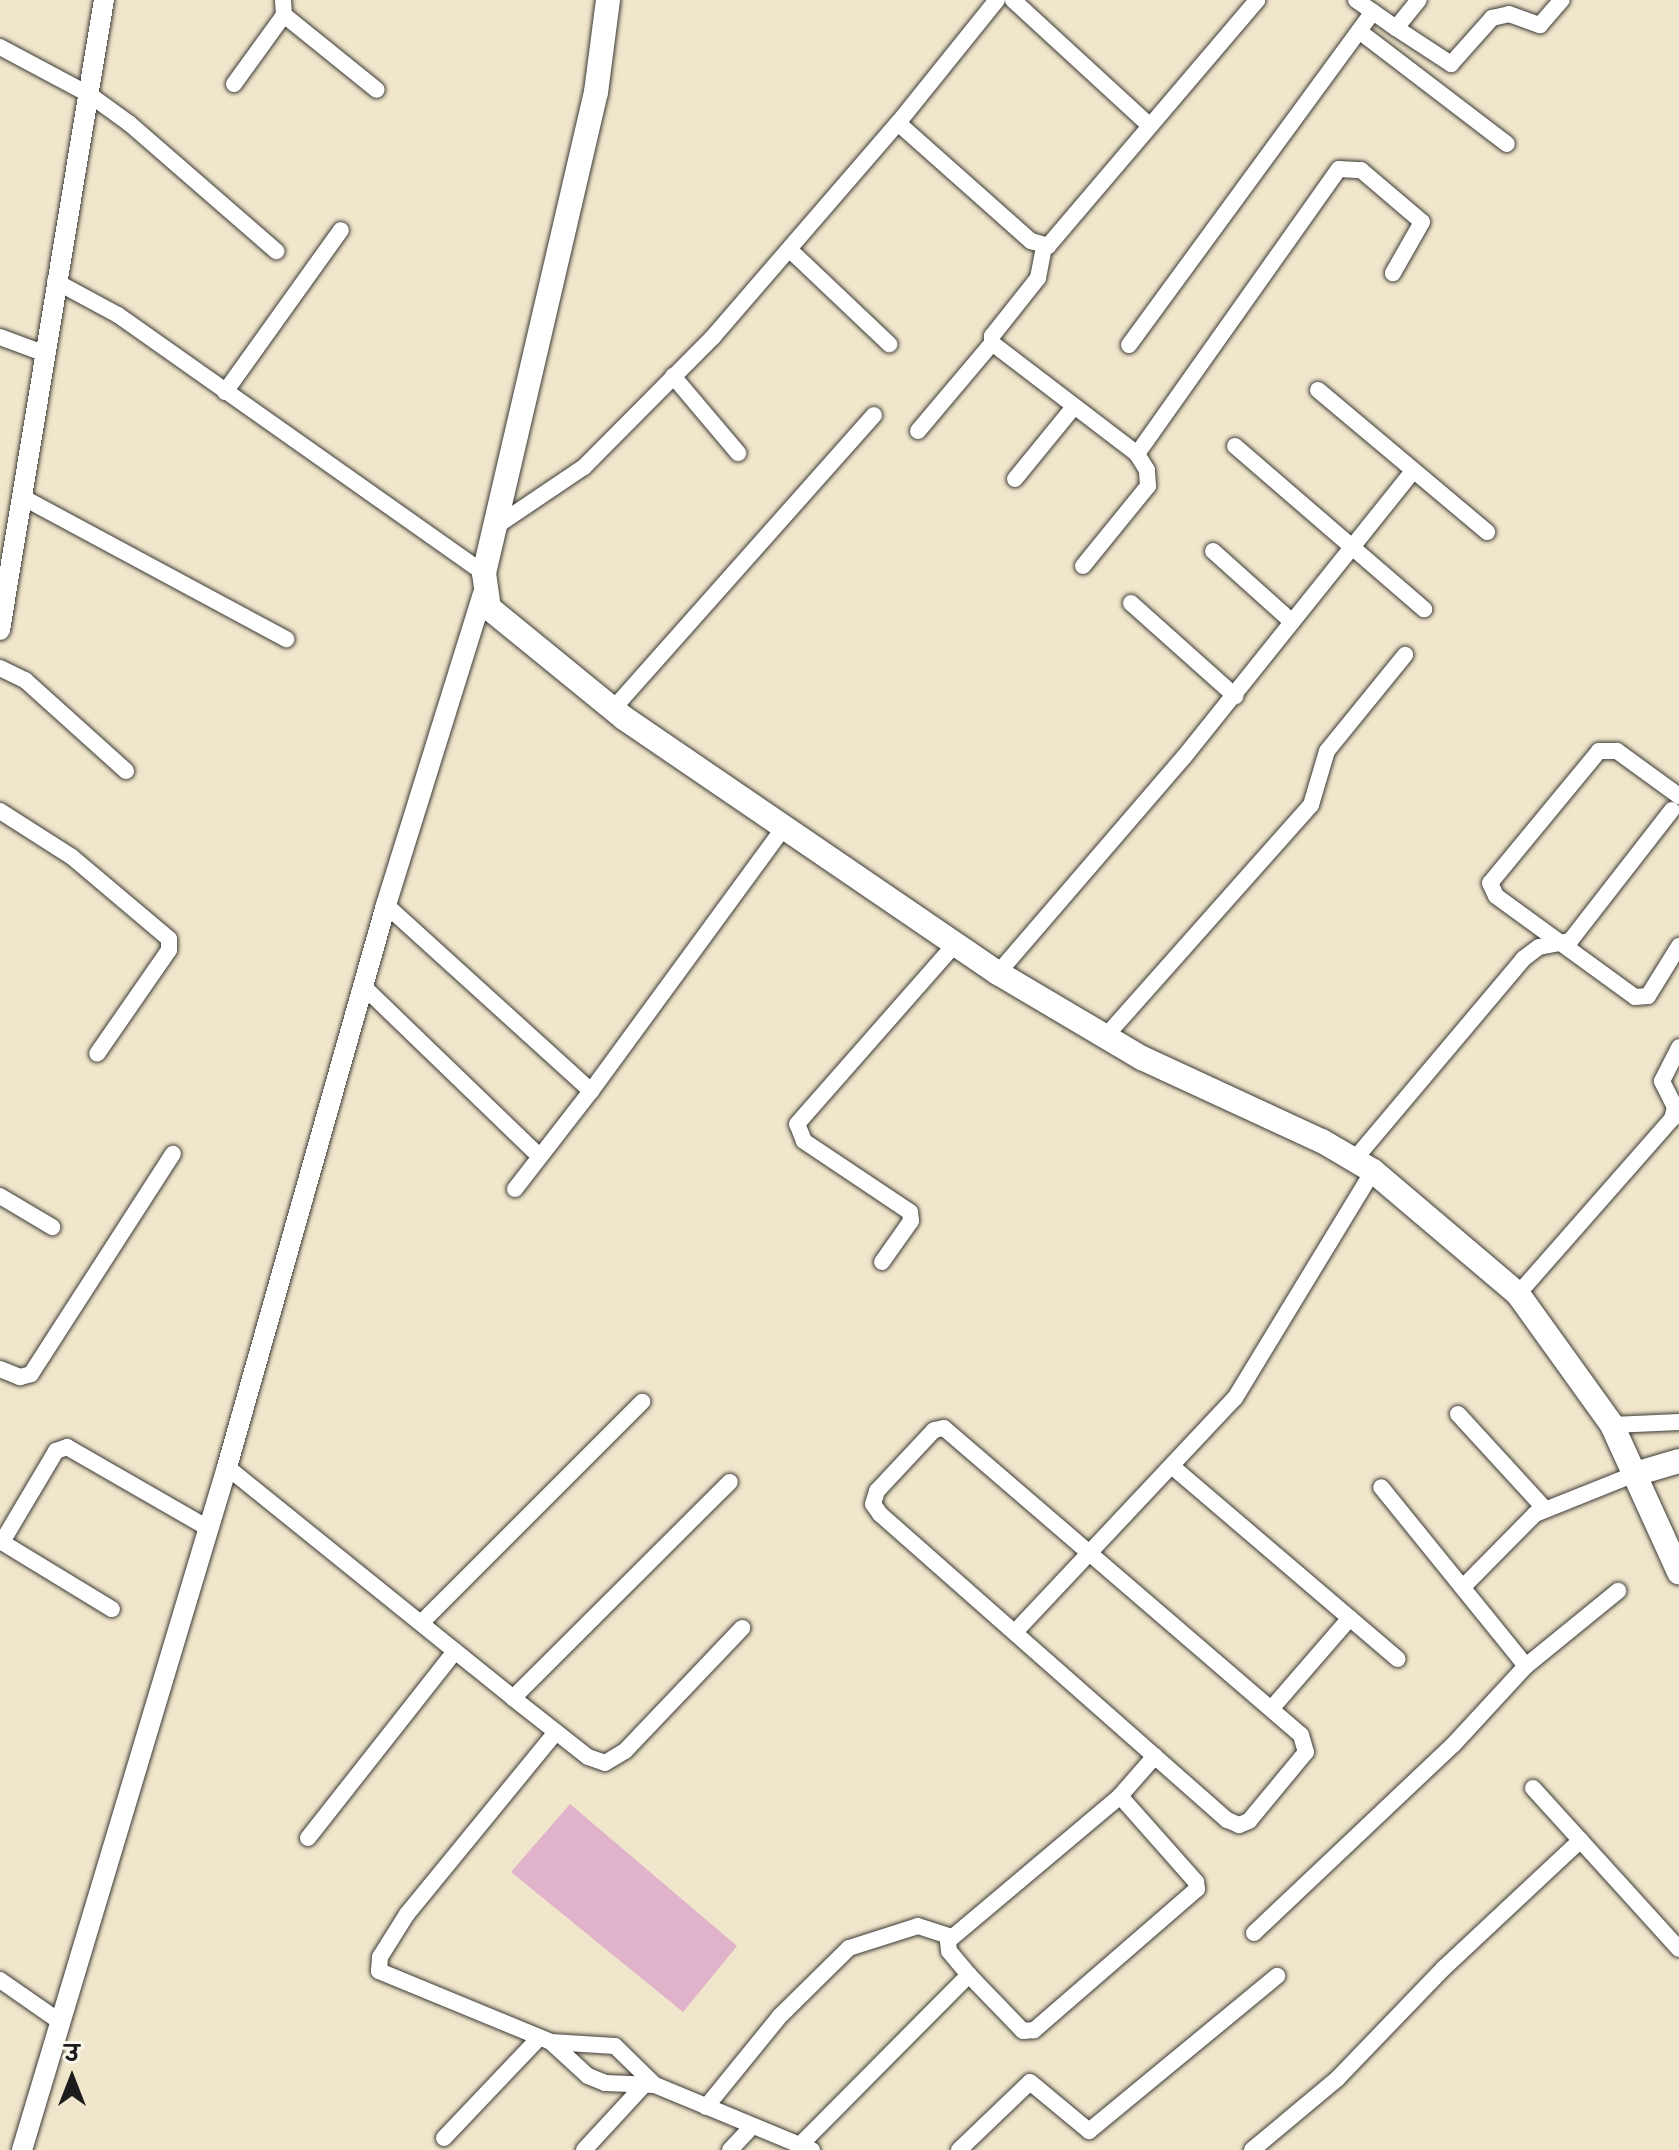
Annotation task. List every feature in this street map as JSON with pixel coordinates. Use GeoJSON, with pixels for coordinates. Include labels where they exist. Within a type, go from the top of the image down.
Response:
{"type":"FeatureCollection","features":[{"type":"Feature","properties":{"kind":"main road"},"geometry":{"type":"LineString","coordinates":[[608,0],[596,92],[484,584],[496,616],[613,709],[782,830],[998,973],[1105,1037],[1364,1166],[1518,1294],[1612,1425],[1679,1572]]}},
{"type":"Feature","properties":{"kind":"main road"},"geometry":{"type":"LineString","coordinates":[[1635,1474],[1679,1461]]}},
{"type":"Feature","properties":{"kind":"street"},"geometry":{"type":"LineString","coordinates":[[0,630],[24,498],[43,353],[104,0]]}},
{"type":"Feature","properties":{"kind":"street"},"geometry":{"type":"LineString","coordinates":[[495,527],[584,467],[673,376],[790,250],[997,0]]}},
{"type":"Feature","properties":{"kind":"street"},"geometry":{"type":"LineString","coordinates":[[1013,0],[1149,125]]}},
{"type":"Feature","properties":{"kind":"street"},"geometry":{"type":"LineString","coordinates":[[918,431],[992,343],[992,336],[1038,278],[1044,247],[1257,0]]}},
{"type":"Feature","properties":{"kind":"street"},"geometry":{"type":"LineString","coordinates":[[1356,0],[1451,64],[1492,18],[1509,14],[1540,25],[1562,0]]}},
{"type":"Feature","properties":{"kind":"street"},"geometry":{"type":"LineString","coordinates":[[1396,28],[1419,0]]}},
{"type":"Feature","properties":{"kind":"street"},"geometry":{"type":"LineString","coordinates":[[234,84],[283,7],[377,90]]}},
{"type":"Feature","properties":{"kind":"street"},"geometry":{"type":"LineString","coordinates":[[1129,345],[1373,12]]}},
{"type":"Feature","properties":{"kind":"street"},"geometry":{"type":"LineString","coordinates":[[1359,31],[1507,144]]}},
{"type":"Feature","properties":{"kind":"street"},"geometry":{"type":"LineString","coordinates":[[0,47],[90,95],[153,141],[276,251]]}},
{"type":"Feature","properties":{"kind":"street"},"geometry":{"type":"LineString","coordinates":[[898,123],[1024,236],[1044,247]]}},
{"type":"Feature","properties":{"kind":"street"},"geometry":{"type":"LineString","coordinates":[[1137,454],[1339,169],[1361,170],[1422,222],[1393,273]]}},
{"type":"Feature","properties":{"kind":"street"},"geometry":{"type":"LineString","coordinates":[[225,392],[341,230]]}},
{"type":"Feature","properties":{"kind":"street"},"geometry":{"type":"LineString","coordinates":[[790,250],[889,344]]}},
{"type":"Feature","properties":{"kind":"street"},"geometry":{"type":"LineString","coordinates":[[22,2150],[206,1527],[227,1467],[386,905],[484,584],[118,315],[55,281]]}},
{"type":"Feature","properties":{"kind":"street"},"geometry":{"type":"LineString","coordinates":[[0,337],[43,353]]}},
{"type":"Feature","properties":{"kind":"street"},"geometry":{"type":"LineString","coordinates":[[992,343],[1072,409],[1137,454],[1147,470],[1148,486],[1083,566]]}},
{"type":"Feature","properties":{"kind":"street"},"geometry":{"type":"LineString","coordinates":[[673,376],[738,453]]}},
{"type":"Feature","properties":{"kind":"street"},"geometry":{"type":"LineString","coordinates":[[1318,390],[1487,532]]}},
{"type":"Feature","properties":{"kind":"street"},"geometry":{"type":"LineString","coordinates":[[1015,479],[1072,409]]}},
{"type":"Feature","properties":{"kind":"street"},"geometry":{"type":"LineString","coordinates":[[613,709],[874,415]]}},
{"type":"Feature","properties":{"kind":"street"},"geometry":{"type":"LineString","coordinates":[[1235,446],[1424,609]]}},
{"type":"Feature","properties":{"kind":"street"},"geometry":{"type":"LineString","coordinates":[[998,973],[1235,696],[1413,471]]}},
{"type":"Feature","properties":{"kind":"street"},"geometry":{"type":"LineString","coordinates":[[24,498],[286,639]]}},
{"type":"Feature","properties":{"kind":"street"},"geometry":{"type":"LineString","coordinates":[[1213,551],[1292,622]]}},
{"type":"Feature","properties":{"kind":"street"},"geometry":{"type":"LineString","coordinates":[[1131,603],[1235,696]]}},
{"type":"Feature","properties":{"kind":"street"},"geometry":{"type":"LineString","coordinates":[[1105,1037],[1311,805],[1327,751],[1405,655]]}},
{"type":"Feature","properties":{"kind":"street"},"geometry":{"type":"LineString","coordinates":[[0,668],[25,680],[126,771]]}},
{"type":"Feature","properties":{"kind":"street"},"geometry":{"type":"LineString","coordinates":[[1015,1632],[1174,1468],[1259,1364],[1364,1166],[1523,959],[1539,947],[1561,946],[1676,803],[1617,751],[1599,751],[1491,879],[1496,896],[1561,946],[1641,998],[1652,991],[1679,946]]}},
{"type":"Feature","properties":{"kind":"street"},"geometry":{"type":"LineString","coordinates":[[0,811],[72,857],[169,939],[169,950],[97,1054]]}},
{"type":"Feature","properties":{"kind":"street"},"geometry":{"type":"LineString","coordinates":[[515,1189],[538,1155],[591,1091],[782,830]]}},
{"type":"Feature","properties":{"kind":"street"},"geometry":{"type":"LineString","coordinates":[[386,905],[591,1091]]}},
{"type":"Feature","properties":{"kind":"street"},"geometry":{"type":"LineString","coordinates":[[882,1262],[911,1221],[910,1212],[804,1141],[797,1124],[956,943]]}},
{"type":"Feature","properties":{"kind":"street"},"geometry":{"type":"LineString","coordinates":[[363,986],[538,1155]]}},
{"type":"Feature","properties":{"kind":"street"},"geometry":{"type":"LineString","coordinates":[[1518,1294],[1672,1119],[1675,1107],[1662,1081],[1679,1047]]}},
{"type":"Feature","properties":{"kind":"street"},"geometry":{"type":"LineString","coordinates":[[0,1369],[20,1377],[31,1374],[173,1154]]}},
{"type":"Feature","properties":{"kind":"street"},"geometry":{"type":"LineString","coordinates":[[0,1196],[52,1227]]}},
{"type":"Feature","properties":{"kind":"street"},"geometry":{"type":"LineString","coordinates":[[421,1623],[642,1402]]}},
{"type":"Feature","properties":{"kind":"street"},"geometry":{"type":"LineString","coordinates":[[1458,1414],[1544,1508]]}},
{"type":"Feature","properties":{"kind":"street"},"geometry":{"type":"LineString","coordinates":[[1612,1425],[1679,1422]]}},
{"type":"Feature","properties":{"kind":"street"},"geometry":{"type":"LineString","coordinates":[[934,1430],[951,1431],[1092,1552],[1301,1735],[1306,1752],[1244,1824],[1227,1820],[1015,1632],[874,1506],[877,1491],[934,1430]]}},
{"type":"Feature","properties":{"kind":"street"},"geometry":{"type":"LineString","coordinates":[[112,1609],[1,1542],[56,1451],[67,1447],[206,1527]]}},
{"type":"Feature","properties":{"kind":"street"},"geometry":{"type":"LineString","coordinates":[[227,1467],[597,1762],[615,1758],[742,1628]]}},
{"type":"Feature","properties":{"kind":"street"},"geometry":{"type":"LineString","coordinates":[[1174,1468],[1398,1659]]}},
{"type":"Feature","properties":{"kind":"street"},"geometry":{"type":"LineString","coordinates":[[1465,1585],[1544,1508],[1635,1474]]}},
{"type":"Feature","properties":{"kind":"street"},"geometry":{"type":"LineString","coordinates":[[513,1698],[730,1482]]}},
{"type":"Feature","properties":{"kind":"street"},"geometry":{"type":"LineString","coordinates":[[1381,1487],[1465,1585],[1526,1666]]}},
{"type":"Feature","properties":{"kind":"street"},"geometry":{"type":"LineString","coordinates":[[1254,1933],[1453,1745],[1526,1666],[1618,1591]]}},
{"type":"Feature","properties":{"kind":"street"},"geometry":{"type":"LineString","coordinates":[[1272,1708],[1350,1618]]}},
{"type":"Feature","properties":{"kind":"street"},"geometry":{"type":"LineString","coordinates":[[308,1838],[455,1651]]}},
{"type":"Feature","properties":{"kind":"street"},"geometry":{"type":"LineString","coordinates":[[556,1732],[407,1914],[377,1963],[385,1975],[545,2040],[615,2046],[649,2085]]}},
{"type":"Feature","properties":{"kind":"street"},"geometry":{"type":"LineString","coordinates":[[1120,1796],[1196,1882],[1196,1891],[1030,2031],[1020,2029],[947,1948],[951,1937],[1120,1796],[1155,1756]]}},
{"type":"Feature","properties":{"kind":"street"},"geometry":{"type":"LineString","coordinates":[[1533,1788],[1679,1949]]}},
{"type":"Feature","properties":{"kind":"street"},"geometry":{"type":"LineString","coordinates":[[1252,2150],[1337,2079],[1455,1958],[1581,1840]]}},
{"type":"Feature","properties":{"kind":"street"},"geometry":{"type":"LineString","coordinates":[[706,2107],[780,2016],[849,1948],[918,1926],[951,1937]]}},
{"type":"Feature","properties":{"kind":"street"},"geometry":{"type":"LineString","coordinates":[[545,2040],[588,2076],[605,2083],[649,2085],[806,2148],[969,1975]]}},
{"type":"Feature","properties":{"kind":"street"},"geometry":{"type":"LineString","coordinates":[[959,2150],[1030,2082],[1089,2131],[1277,1976]]}},
{"type":"Feature","properties":{"kind":"street"},"geometry":{"type":"LineString","coordinates":[[0,1980],[59,2021]]}},
{"type":"Feature","properties":{"kind":"street"},"geometry":{"type":"LineString","coordinates":[[444,2138],[545,2040]]}},
{"type":"Feature","properties":{"kind":"street"},"geometry":{"type":"LineString","coordinates":[[584,2150],[649,2085]]}},
{"type":"Feature","properties":{"kind":"street"},"geometry":{"type":"LineString","coordinates":[[730,2150],[752,2126]]}},
{"type":"Feature","properties":{"kind":"building"},"geometry":{"type":"Polygon","coordinates":[[[570,1804],[737,1946],[683,2012],[511,1872],[570,1804]]]}}]}
